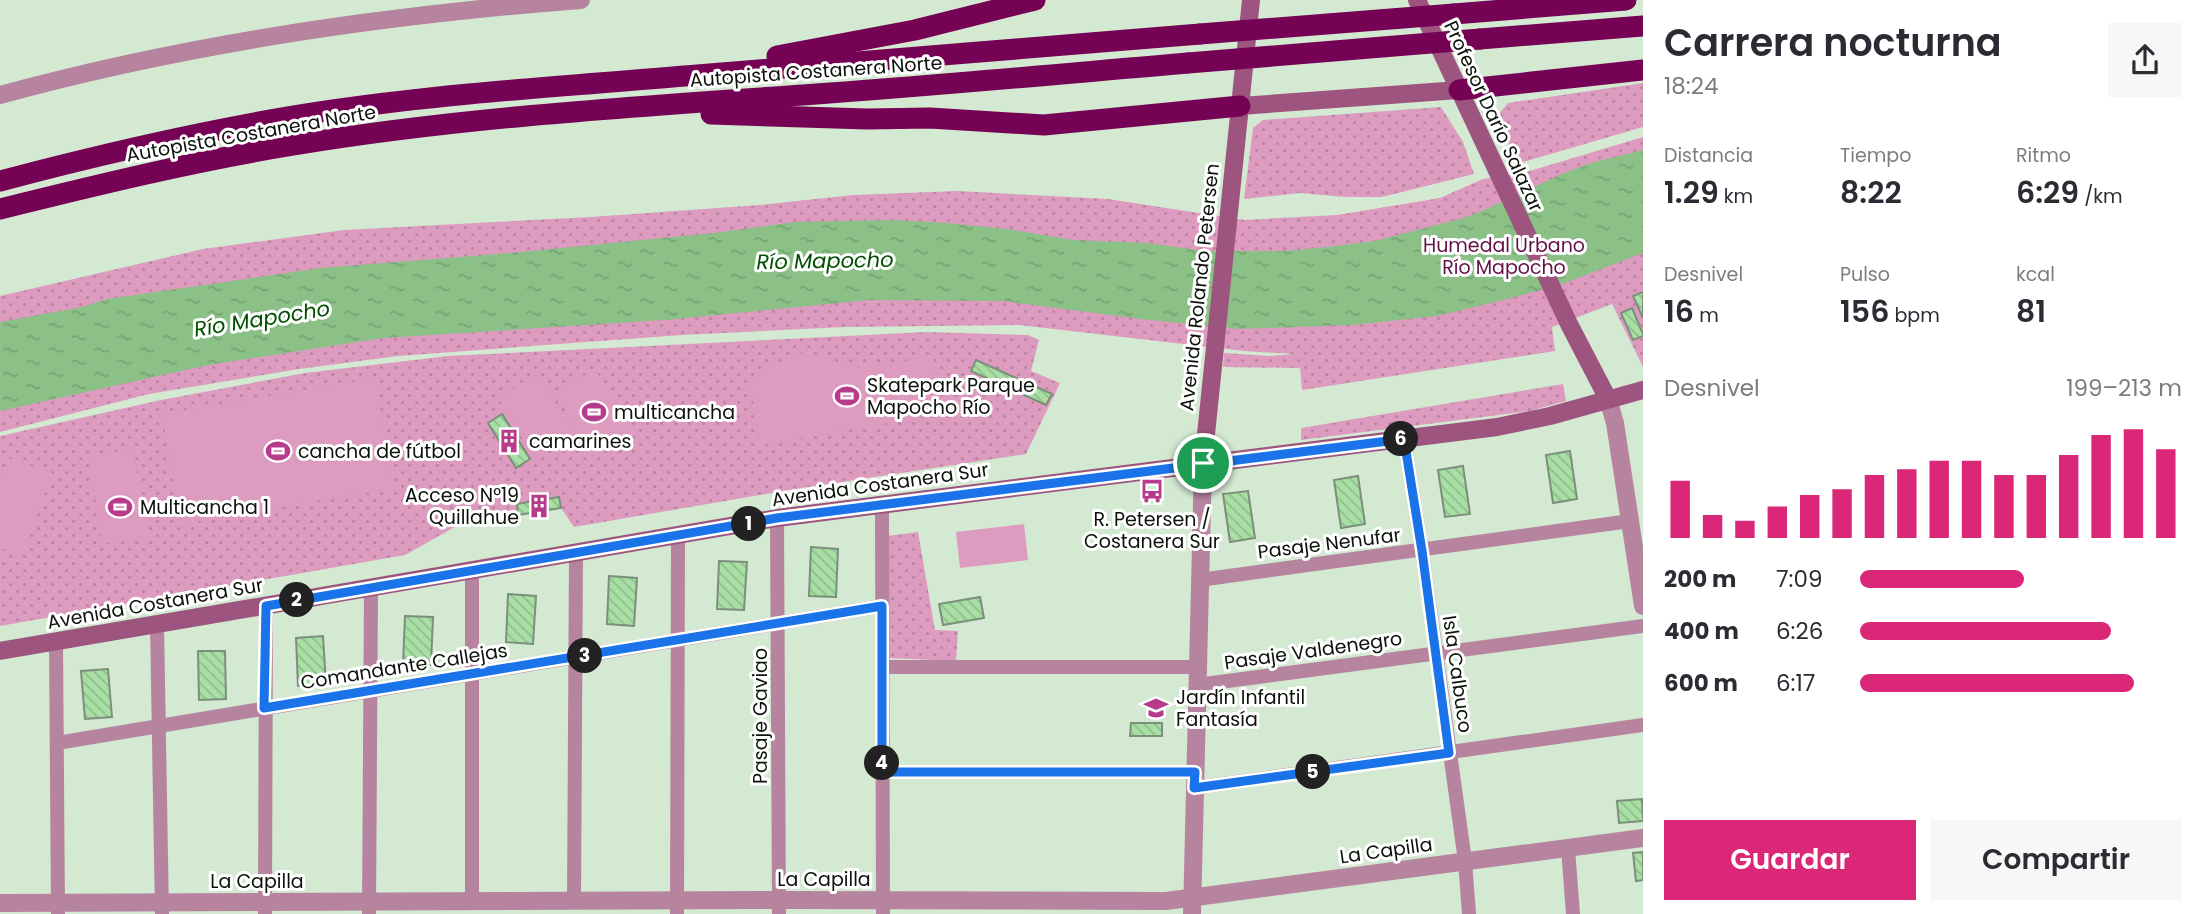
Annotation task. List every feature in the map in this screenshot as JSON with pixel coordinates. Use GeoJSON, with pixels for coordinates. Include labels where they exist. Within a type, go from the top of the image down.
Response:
{"type":"FeatureCollection","features":[{"type":"Feature","properties":{"kind":"highway"},"geometry":{"type":"LineString","coordinates":[[642,80],[868,40],[1035,0]]}},
{"type":"Feature","properties":{"kind":"highway","name":"Autopista Costanera Norte"},"geometry":{"type":"LineString","coordinates":[[0,181],[136,147],[300,115],[405,101],[1626,0]]}},
{"type":"Feature","properties":{"kind":"highway","name":"Autopista Costanera Norte"},"geometry":{"type":"LineString","coordinates":[[0,209],[148,173],[293,145],[466,122],[1643,26]]}},
{"type":"Feature","properties":{"kind":"highway"},"geometry":{"type":"LineString","coordinates":[[1459,90],[1643,70]]}},
{"type":"Feature","properties":{"kind":"highway"},"geometry":{"type":"LineString","coordinates":[[625,108],[678,113],[930,118],[1044,125],[1240,106]]}},
{"type":"Feature","properties":{"kind":"main road","name":"Avenida Rolando Petersen"},"geometry":{"type":"LineString","coordinates":[[1203,463],[1251,0]]}},
{"type":"Feature","properties":{"kind":"main road","name":"Profesor Darío Salazar"},"geometry":{"type":"LineString","coordinates":[[1417,0],[1490,160],[1608,399]]}},
{"type":"Feature","properties":{"kind":"main road"},"geometry":{"type":"LineString","coordinates":[[1240,106],[1459,90]]}},
{"type":"Feature","properties":{"kind":"main road","name":"Avenida Costanera Sur"},"geometry":{"type":"LineString","coordinates":[[0,651],[777,518],[1521,422],[1643,390]]}},
{"type":"Feature","properties":{"kind":"street"},"geometry":{"type":"LineString","coordinates":[[0,95],[46,82],[222,44],[489,7],[581,0]]}},
{"type":"Feature","properties":{"kind":"street","name":"Profesor Darío Salazar"},"geometry":{"type":"LineString","coordinates":[[1608,399],[1615,423],[1643,606]]}},
{"type":"Feature","properties":{"kind":"street","name":"Isla Calbuco"},"geometry":{"type":"LineString","coordinates":[[1404,439],[1465,861],[1469,914]]}},
{"type":"Feature","properties":{"kind":"street","name":"Avenida Rolando Petersen"},"geometry":{"type":"LineString","coordinates":[[1192,906],[1203,463]]}},
{"type":"Feature","properties":{"kind":"street"},"geometry":{"type":"LineString","coordinates":[[882,503],[883,907]]}},
{"type":"Feature","properties":{"kind":"street","name":"Pasaje Gaviao"},"geometry":{"type":"LineString","coordinates":[[777,518],[779,907]]}},
{"type":"Feature","properties":{"kind":"street","name":"Pasaje Nenufar"},"geometry":{"type":"LineString","coordinates":[[1199,580],[1630,521]]}},
{"type":"Feature","properties":{"kind":"street"},"geometry":{"type":"LineString","coordinates":[[677,907],[678,535]]}},
{"type":"Feature","properties":{"kind":"street"},"geometry":{"type":"LineString","coordinates":[[574,901],[576,553]]}},
{"type":"Feature","properties":{"kind":"street"},"geometry":{"type":"LineString","coordinates":[[472,570],[472,901]]}},
{"type":"Feature","properties":{"kind":"street"},"geometry":{"type":"LineString","coordinates":[[369,908],[371,588]]}},
{"type":"Feature","properties":{"kind":"street"},"geometry":{"type":"LineString","coordinates":[[265,908],[266,606]]}},
{"type":"Feature","properties":{"kind":"street","name":"Comandante Callejas"},"geometry":{"type":"LineString","coordinates":[[57,743],[882,606]]}},
{"type":"Feature","properties":{"kind":"street"},"geometry":{"type":"LineString","coordinates":[[157,624],[162,908]]}},
{"type":"Feature","properties":{"kind":"street","name":"Pasaje Valdenegro"},"geometry":{"type":"LineString","coordinates":[[882,667],[1197,676],[1435,653],[1643,626]]}},
{"type":"Feature","properties":{"kind":"street"},"geometry":{"type":"LineString","coordinates":[[56,642],[58,909]]}},
{"type":"Feature","properties":{"kind":"street"},"geometry":{"type":"LineString","coordinates":[[882,772],[1195,780],[1449,753],[1643,725]]}},
{"type":"Feature","properties":{"kind":"street","name":"La Capilla"},"geometry":{"type":"LineString","coordinates":[[0,903],[58,909],[369,908],[472,901],[574,901],[677,907],[883,907],[1157,902],[1192,906],[1465,861],[1643,838]]}},
{"type":"Feature","properties":{"kind":"street"},"geometry":{"type":"LineString","coordinates":[[1568,848],[1573,914]]}},
{"type":"Feature","properties":{"kind":"green space"},"geometry":{"type":"Polygon","coordinates":[[[1643,83],[1643,127],[1516,164],[1498,115],[1508,103],[1643,83]]]}},
{"type":"Feature","properties":{"kind":"green space"},"geometry":{"type":"Polygon","coordinates":[[[1441,107],[1463,142],[1474,174],[1382,197],[1299,193],[1244,199],[1253,128],[1263,120],[1441,107]]]}},
{"type":"Feature","properties":{"kind":"green space","name":"Humedal Urbano Río Mapocho"},"geometry":{"type":"Polygon","coordinates":[[[1643,137],[1643,367],[1612,304],[1552,327],[1555,351],[1302,390],[1300,368],[1223,367],[1224,353],[1269,356],[1294,354],[1244,351],[1019,325],[844,327],[682,335],[398,356],[149,394],[0,432],[0,296],[203,249],[344,230],[591,217],[760,205],[853,195],[957,191],[1108,199],[1244,220],[1337,215],[1440,198],[1483,179],[1523,173],[1643,137]]]}},
{"type":"Feature","properties":{"kind":"green space"},"geometry":{"type":"Polygon","coordinates":[[[926,332],[1028,335],[1039,340],[1031,371],[1060,383],[1026,454],[789,490],[574,527],[561,508],[462,523],[405,555],[0,626],[0,436],[161,400],[305,373],[448,356],[926,332]]]}},
{"type":"Feature","properties":{"kind":"green space","name":"Skatepark Parque Mapocho Río"},"geometry":{"type":"Polygon","coordinates":[[[798,352],[861,368],[933,357],[945,413],[760,445],[750,380],[798,352]]]}},
{"type":"Feature","properties":{"kind":"green space","name":"multicancha"},"geometry":{"type":"Polygon","coordinates":[[[595,369],[633,430],[592,455],[555,393],[595,369]]]}},
{"type":"Feature","properties":{"kind":"green space","name":"multicancha"},"geometry":{"type":"Polygon","coordinates":[[[538,374],[576,435],[535,459],[498,398],[538,374]]]}},
{"type":"Feature","properties":{"kind":"green space","name":"cancha de fútbol"},"geometry":{"type":"Polygon","coordinates":[[[375,378],[394,488],[180,524],[162,414],[375,378]]]}},
{"type":"Feature","properties":{"kind":"green space"},"geometry":{"type":"Polygon","coordinates":[[[1563,384],[1566,401],[1530,411],[1301,440],[1301,428],[1563,384]]]}},
{"type":"Feature","properties":{"kind":"green space","name":"Multicancha 1"},"geometry":{"type":"Polygon","coordinates":[[[133,449],[148,536],[103,544],[88,457],[133,449]]]}},
{"type":"Feature","properties":{"kind":"green space"},"geometry":{"type":"Polygon","coordinates":[[[9,458],[52,473],[22,556],[0,548],[0,483],[9,458]]]}},
{"type":"Feature","properties":{"kind":"green space"},"geometry":{"type":"Polygon","coordinates":[[[1024,524],[1028,560],[960,568],[956,532],[1024,524]]]}},
{"type":"Feature","properties":{"kind":"green space"},"geometry":{"type":"Polygon","coordinates":[[[918,532],[935,630],[958,631],[956,661],[889,658],[887,536],[918,532]]]}},
{"type":"Feature","properties":{"kind":"water","name":"Humedal Urbano Río Mapocho"},"geometry":{"type":"Polygon","coordinates":[[[1643,150],[1643,253],[1562,284],[1437,316],[1352,325],[1239,329],[1003,301],[869,300],[665,320],[383,338],[208,365],[0,411],[0,322],[82,307],[107,299],[321,268],[510,253],[714,233],[795,222],[892,220],[946,223],[1007,229],[1073,240],[1147,243],[1205,251],[1284,251],[1328,247],[1374,241],[1460,219],[1564,173],[1643,150]]]}},
{"type":"Feature","properties":{"kind":"building"},"geometry":{"type":"Polygon","coordinates":[[[1643,292],[1643,318],[1633,296],[1643,292]]]}},
{"type":"Feature","properties":{"kind":"building"},"geometry":{"type":"Polygon","coordinates":[[[1632,308],[1643,334],[1633,340],[1621,313],[1632,308]]]}},
{"type":"Feature","properties":{"kind":"building"},"geometry":{"type":"Polygon","coordinates":[[[976,360],[1052,394],[1046,405],[971,371],[976,360]]]}},
{"type":"Feature","properties":{"kind":"building","name":"camarines"},"geometry":{"type":"Polygon","coordinates":[[[502,414],[530,459],[516,468],[488,423],[502,414]]]}},
{"type":"Feature","properties":{"kind":"building"},"geometry":{"type":"Polygon","coordinates":[[[1570,451],[1577,499],[1553,503],[1546,455],[1570,451]]]}},
{"type":"Feature","properties":{"kind":"building"},"geometry":{"type":"Polygon","coordinates":[[[1463,466],[1470,514],[1445,517],[1438,470],[1463,466]]]}},
{"type":"Feature","properties":{"kind":"building"},"geometry":{"type":"Polygon","coordinates":[[[1358,476],[1365,524],[1341,528],[1334,480],[1358,476]]]}},
{"type":"Feature","properties":{"kind":"building"},"geometry":{"type":"Polygon","coordinates":[[[1248,491],[1255,538],[1230,542],[1223,494],[1248,491]]]}},
{"type":"Feature","properties":{"kind":"building","name":"Acceso N°19 Quillahue"},"geometry":{"type":"Polygon","coordinates":[[[559,497],[561,508],[518,515],[517,504],[559,497]]]}},
{"type":"Feature","properties":{"kind":"building"},"geometry":{"type":"Polygon","coordinates":[[[811,547],[838,549],[836,597],[809,596],[811,547]]]}},
{"type":"Feature","properties":{"kind":"building"},"geometry":{"type":"Polygon","coordinates":[[[719,561],[747,562],[744,610],[717,609],[719,561]]]}},
{"type":"Feature","properties":{"kind":"building"},"geometry":{"type":"Polygon","coordinates":[[[609,576],[637,578],[634,626],[607,624],[609,576]]]}},
{"type":"Feature","properties":{"kind":"building"},"geometry":{"type":"Polygon","coordinates":[[[508,594],[536,596],[533,644],[506,642],[508,594]]]}},
{"type":"Feature","properties":{"kind":"building"},"geometry":{"type":"Polygon","coordinates":[[[980,597],[984,618],[943,625],[939,604],[980,597]]]}},
{"type":"Feature","properties":{"kind":"building"},"geometry":{"type":"Polygon","coordinates":[[[405,616],[433,617],[431,665],[403,664],[405,616]]]}},
{"type":"Feature","properties":{"kind":"building"},"geometry":{"type":"Polygon","coordinates":[[[323,636],[326,684],[298,686],[296,638],[323,636]]]}},
{"type":"Feature","properties":{"kind":"building"},"geometry":{"type":"Polygon","coordinates":[[[198,651],[225,651],[226,699],[199,700],[198,651]]]}},
{"type":"Feature","properties":{"kind":"building"},"geometry":{"type":"Polygon","coordinates":[[[108,669],[112,717],[85,719],[81,671],[108,669]]]}},
{"type":"Feature","properties":{"kind":"building"},"geometry":{"type":"Polygon","coordinates":[[[1131,723],[1162,723],[1162,736],[1130,736],[1131,723]]]}},
{"type":"Feature","properties":{"kind":"building"},"geometry":{"type":"Polygon","coordinates":[[[1642,799],[1643,821],[1619,823],[1617,801],[1642,799]]]}},
{"type":"Feature","properties":{"kind":"building"},"geometry":{"type":"Polygon","coordinates":[[[1643,852],[1643,880],[1636,881],[1633,853],[1643,852]]]}},
{"type":"Feature","properties":{"kind":"place","name":"Skatepark Parque Mapocho Río"},"geometry":{"type":"Point","coordinates":[847,396]}},
{"type":"Feature","properties":{"kind":"place","name":"multicancha"},"geometry":{"type":"Point","coordinates":[594,412]}},
{"type":"Feature","properties":{"kind":"place","name":"camarines"},"geometry":{"type":"Point","coordinates":[509,441]}},
{"type":"Feature","properties":{"kind":"place","name":"cancha de fútbol"},"geometry":{"type":"Point","coordinates":[278,451]}},
{"type":"Feature","properties":{"kind":"place","name":"R. Petersen / Costanera Sur"},"geometry":{"type":"Point","coordinates":[1152,491]}},
{"type":"Feature","properties":{"kind":"place","name":"Acceso N°19 Quillahue"},"geometry":{"type":"Point","coordinates":[539,506]}},
{"type":"Feature","properties":{"kind":"place","name":"Multicancha 1"},"geometry":{"type":"Point","coordinates":[120,507]}},
{"type":"Feature","properties":{"kind":"place","name":"Jardín Infantil Fantasía"},"geometry":{"type":"Point","coordinates":[1156,708]}},
{"type":"Feature","properties":{"kind":"route"},"geometry":{"type":"LineString","coordinates":[[1404,439],[1449,753],[1194,788],[1195,772],[882,772],[882,606],[264,708],[266,606],[777,518],[1203,463],[1404,439]]}},
{"type":"Feature","properties":{"kind":"water label","name":"Río Mapocho"},"geometry":{"type":"Point","coordinates":[825,261]}},
{"type":"Feature","properties":{"kind":"water label","name":"Río Mapocho"},"geometry":{"type":"Point","coordinates":[262,319]}}]}
